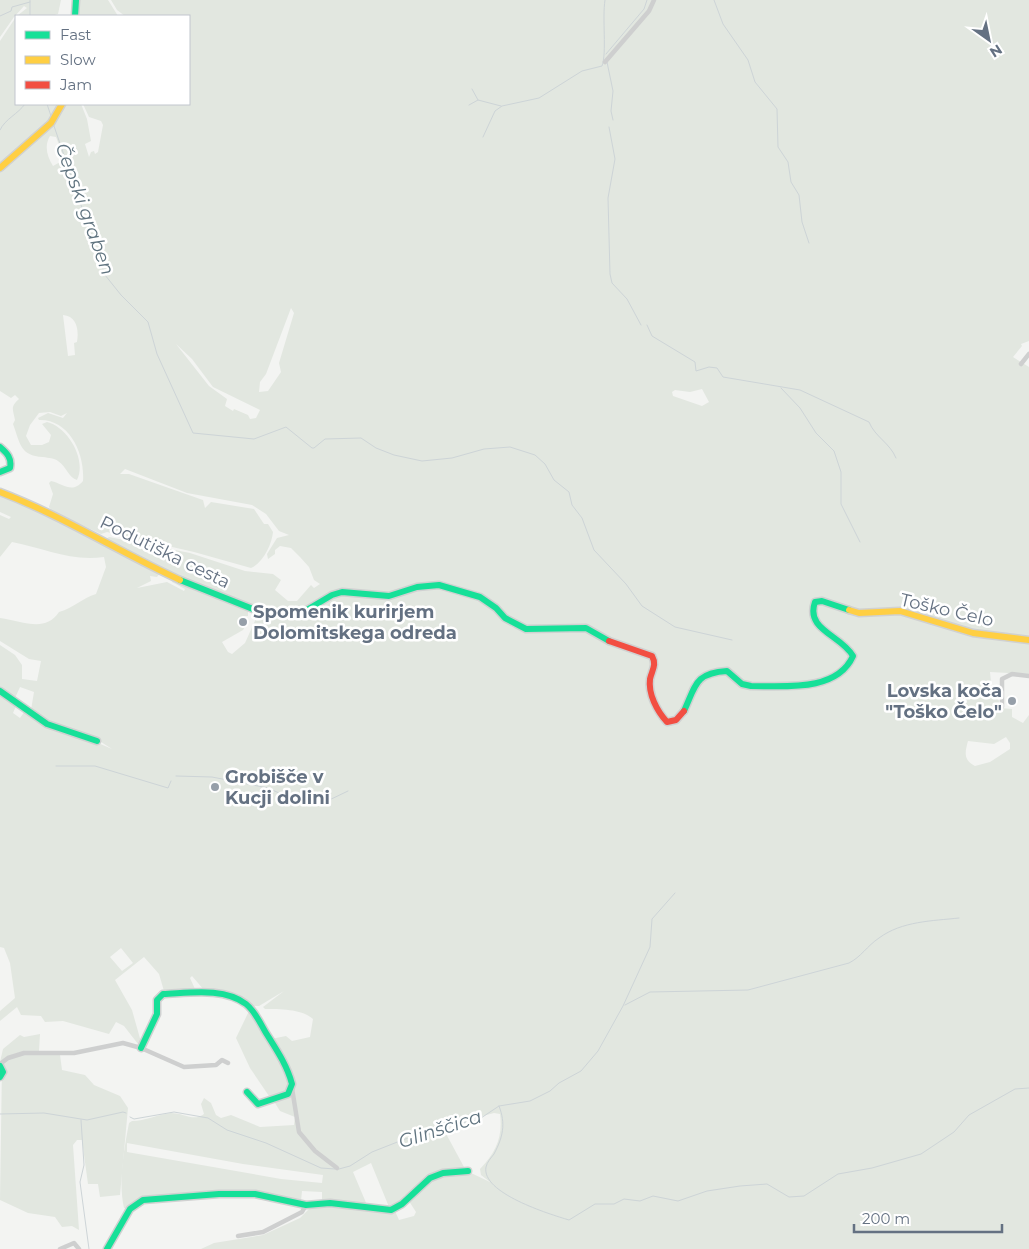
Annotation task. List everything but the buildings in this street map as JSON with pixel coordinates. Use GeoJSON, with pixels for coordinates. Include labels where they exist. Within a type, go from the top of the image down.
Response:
{"type":"FeatureCollection","features":[{"type":"Feature","properties":{"kind":"street"},"geometry":{"type":"LineString","coordinates":[[75,15],[76,0]]}},
{"type":"Feature","properties":{"kind":"street"},"geometry":{"type":"LineString","coordinates":[[604,62],[649,11],[654,0]]}},
{"type":"Feature","properties":{"kind":"street"},"geometry":{"type":"LineString","coordinates":[[0,168],[44,130],[58,113],[62,105]]}},
{"type":"Feature","properties":{"kind":"street"},"geometry":{"type":"LineString","coordinates":[[1021,364],[1029,354]]}},
{"type":"Feature","properties":{"kind":"street"},"geometry":{"type":"LineString","coordinates":[[0,447],[10,458],[11,463],[10,468],[0,472]]}},
{"type":"Feature","properties":{"kind":"street","name":"Podutiška cesta"},"geometry":{"type":"LineString","coordinates":[[0,492],[40,507],[145,564],[199,589],[263,613],[292,614],[305,610],[332,595],[342,592],[390,596],[430,585],[480,597],[514,624]]}},
{"type":"Feature","properties":{"kind":"street","name":"Toško Čelo"},"geometry":{"type":"LineString","coordinates":[[514,624],[534,630],[586,628],[613,644],[652,656],[655,666],[650,681],[651,689],[661,718],[671,722],[679,719],[684,713],[694,684],[710,672],[727,671],[747,686],[798,686],[828,679],[848,668],[853,656],[852,651],[842,642],[822,631],[813,619],[814,602],[822,601],[859,613],[900,611],[973,633],[1029,640]]}},
{"type":"Feature","properties":{"kind":"street"},"geometry":{"type":"LineString","coordinates":[[1002,707],[1002,679],[1012,674],[1029,676]]}},
{"type":"Feature","properties":{"kind":"street"},"geometry":{"type":"LineString","coordinates":[[0,691],[47,724],[97,741]]}},
{"type":"Feature","properties":{"kind":"street"},"geometry":{"type":"LineString","coordinates":[[142,1048],[147,1033],[155,1020],[160,995],[211,992],[238,1000],[249,1008],[291,1076],[299,1132],[315,1151],[337,1168]]}},
{"type":"Feature","properties":{"kind":"street"},"geometry":{"type":"LineString","coordinates":[[0,1077],[3,1072],[0,1065],[8,1058],[24,1053],[74,1053],[123,1043],[142,1048],[184,1067],[216,1065],[222,1060],[228,1063]]}},
{"type":"Feature","properties":{"kind":"street"},"geometry":{"type":"LineString","coordinates":[[246,1092],[258,1104],[288,1094],[292,1088]]}},
{"type":"Feature","properties":{"kind":"street"},"geometry":{"type":"LineString","coordinates":[[107,1249],[130,1209],[143,1200],[220,1194],[254,1194],[306,1205],[330,1202],[349,1207],[391,1210],[398,1208],[406,1202],[429,1178],[439,1174],[468,1170]]}},
{"type":"Feature","properties":{"kind":"street"},"geometry":{"type":"LineString","coordinates":[[238,1236],[263,1232],[302,1212],[306,1205]]}},
{"type":"Feature","properties":{"kind":"street"},"geometry":{"type":"LineString","coordinates":[[60,1249],[74,1243],[79,1249]]}},
{"type":"Feature","properties":{"kind":"shaded area"},"geometry":{"type":"Polygon","coordinates":[[[0,0],[61,0],[58,14],[54,15],[18,15],[27,8],[24,6],[15,15],[0,37],[0,0]]]}},
{"type":"Feature","properties":{"kind":"shaded area"},"geometry":{"type":"Polygon","coordinates":[[[79,0],[108,0],[117,15],[77,15],[79,0]]]}},
{"type":"Feature","properties":{"kind":"shaded area"},"geometry":{"type":"Polygon","coordinates":[[[111,0],[1029,0],[1029,341],[1021,344],[1022,346],[1013,357],[1029,367],[1029,638],[974,630],[917,613],[855,610],[824,599],[812,600],[810,610],[816,625],[849,654],[845,666],[837,672],[812,682],[754,684],[742,682],[732,670],[722,668],[709,670],[693,680],[684,708],[674,720],[667,720],[657,702],[652,687],[658,662],[656,655],[615,642],[591,627],[581,625],[530,627],[518,624],[481,594],[444,584],[394,593],[344,590],[298,610],[285,612],[260,610],[208,590],[137,557],[106,539],[109,537],[190,553],[245,571],[273,574],[281,580],[275,590],[288,601],[297,601],[311,585],[314,588],[320,584],[314,580],[309,567],[291,548],[280,546],[275,550],[275,554],[268,559],[267,554],[277,538],[289,535],[279,531],[266,514],[252,505],[187,493],[125,469],[120,474],[129,474],[203,500],[205,508],[211,502],[254,509],[264,524],[268,524],[273,532],[266,553],[251,568],[194,552],[107,532],[101,534],[52,511],[49,507],[53,494],[49,483],[51,481],[71,488],[75,487],[83,481],[83,470],[78,449],[67,431],[59,425],[50,421],[39,420],[38,418],[48,413],[63,418],[67,413],[61,416],[50,412],[39,413],[30,425],[26,436],[31,445],[42,445],[49,442],[51,435],[42,424],[47,422],[62,430],[74,445],[77,454],[79,472],[77,480],[56,460],[35,456],[25,451],[13,424],[15,420],[13,406],[19,399],[15,395],[11,398],[0,391],[0,172],[51,127],[63,105],[81,105],[87,119],[91,141],[85,144],[89,157],[91,152],[94,151],[95,154],[98,152],[103,125],[101,121],[89,117],[83,105],[190,105],[190,15],[124,15],[117,10],[111,0]],[[50,136],[47,151],[53,166],[62,161],[61,150],[56,137],[50,136]],[[291,308],[266,374],[260,382],[259,392],[268,391],[281,372],[279,363],[294,313],[291,308]],[[63,315],[68,356],[75,355],[74,343],[77,342],[78,333],[76,324],[71,318],[63,315]],[[176,344],[209,386],[227,399],[225,406],[233,411],[234,409],[248,415],[250,419],[256,418],[260,410],[213,387],[192,359],[176,344]],[[702,389],[690,392],[675,390],[672,392],[673,396],[702,406],[709,402],[702,389]]]}},
{"type":"Feature","properties":{"kind":"shaded area"},"geometry":{"type":"Polygon","coordinates":[[[15,18],[15,105],[58,105],[50,120],[0,165],[0,41],[15,18]]]}},
{"type":"Feature","properties":{"kind":"shaded area"},"geometry":{"type":"Polygon","coordinates":[[[0,494],[64,521],[160,573],[157,577],[150,576],[151,581],[137,588],[167,582],[184,591],[185,589],[172,582],[171,578],[248,610],[248,616],[243,616],[241,623],[246,625],[243,630],[222,642],[228,652],[232,654],[245,643],[258,614],[269,617],[295,616],[306,613],[333,597],[344,594],[390,598],[431,587],[480,599],[512,627],[530,632],[586,631],[607,644],[652,659],[653,663],[647,680],[654,709],[665,724],[671,725],[678,722],[682,717],[692,689],[696,684],[703,678],[716,672],[728,674],[739,686],[770,689],[788,689],[823,684],[838,677],[849,667],[855,653],[844,640],[820,622],[814,606],[818,603],[858,616],[902,614],[963,632],[1029,642],[1029,674],[990,672],[991,682],[987,689],[998,696],[1000,708],[1012,709],[1012,717],[1023,723],[1029,715],[1029,1249],[201,1249],[214,1243],[263,1235],[300,1218],[310,1208],[321,1204],[345,1207],[389,1207],[371,1163],[353,1172],[367,1205],[348,1205],[322,1201],[322,1192],[302,1191],[301,1201],[261,1194],[223,1192],[145,1198],[137,1201],[127,1209],[124,1208],[122,1198],[122,1165],[129,1123],[132,1121],[171,1113],[193,1117],[200,1116],[204,1114],[201,1104],[204,1098],[211,1103],[216,1115],[221,1118],[231,1115],[260,1127],[294,1125],[295,1117],[280,1111],[275,1103],[275,1101],[295,1094],[291,1075],[271,1039],[286,1036],[292,1041],[310,1037],[313,1019],[297,1011],[265,1009],[263,1007],[284,991],[259,1006],[253,1006],[245,1001],[204,990],[192,976],[190,978],[195,989],[192,991],[164,991],[159,974],[144,957],[115,980],[132,1010],[141,1042],[138,1044],[124,1026],[116,1022],[109,1034],[63,1021],[45,1022],[41,1016],[21,1015],[17,1007],[0,1021],[0,1011],[15,998],[10,963],[4,948],[0,947],[0,692],[16,706],[13,713],[20,718],[25,711],[51,727],[75,733],[112,749],[98,740],[44,722],[0,689],[0,645],[15,655],[22,665],[22,679],[37,681],[41,661],[29,659],[0,641],[0,618],[33,624],[47,622],[59,612],[96,594],[106,567],[104,557],[80,558],[12,542],[0,557],[0,515],[9,519],[11,517],[0,512],[0,494]],[[20,687],[15,698],[31,710],[34,692],[20,687]],[[1006,737],[994,744],[968,741],[966,755],[968,761],[975,766],[990,762],[1010,749],[1010,743],[1006,737]],[[121,948],[110,957],[122,971],[133,963],[121,948]],[[494,1113],[451,1124],[444,1130],[464,1167],[453,1171],[455,1173],[471,1173],[490,1182],[481,1175],[480,1169],[497,1144],[501,1122],[500,1114],[494,1113]],[[127,1143],[127,1152],[281,1179],[322,1183],[323,1175],[243,1164],[127,1143]],[[405,1195],[402,1200],[390,1207],[395,1211],[399,1220],[414,1216],[416,1212],[405,1195]]]}},
{"type":"Feature","properties":{"kind":"shaded area"},"geometry":{"type":"Polygon","coordinates":[[[249,1011],[275,1049],[291,1084],[286,1093],[269,1096],[250,1068],[236,1038],[249,1011]]]}},
{"type":"Feature","properties":{"kind":"shaded area"},"geometry":{"type":"Polygon","coordinates":[[[40,1034],[39,1051],[18,1053],[0,1062],[3,1049],[20,1035],[24,1037],[40,1034]]]}},
{"type":"Feature","properties":{"kind":"shaded area"},"geometry":{"type":"Polygon","coordinates":[[[26,1054],[60,1055],[62,1070],[85,1075],[94,1085],[120,1096],[128,1108],[120,1195],[100,1197],[98,1184],[88,1184],[82,1140],[77,1140],[73,1145],[79,1230],[72,1226],[62,1227],[55,1217],[28,1213],[0,1200],[2,1065],[7,1060],[26,1054]]]}},
{"type":"Feature","properties":{"kind":"waterway","name":"Čepski graben"},"geometry":{"type":"LineString","coordinates":[[30,0],[30,15]]}},
{"type":"Feature","properties":{"kind":"waterway"},"geometry":{"type":"LineString","coordinates":[[483,137],[495,111],[502,106],[539,98],[582,71],[602,66],[605,0]]}},
{"type":"Feature","properties":{"kind":"waterway"},"geometry":{"type":"LineString","coordinates":[[606,54],[644,9],[647,0]]}},
{"type":"Feature","properties":{"kind":"waterway"},"geometry":{"type":"LineString","coordinates":[[714,0],[723,24],[748,60],[755,82],[777,109],[778,147],[788,162],[791,182],[799,195],[802,222],[809,243]]}},
{"type":"Feature","properties":{"kind":"waterway"},"geometry":{"type":"LineString","coordinates":[[0,16],[11,11],[12,7],[30,2]]}},
{"type":"Feature","properties":{"kind":"waterway"},"geometry":{"type":"LineString","coordinates":[[607,62],[613,91],[611,111],[613,120]]}},
{"type":"Feature","properties":{"kind":"waterway"},"geometry":{"type":"LineString","coordinates":[[472,89],[478,100]]}},
{"type":"Feature","properties":{"kind":"waterway"},"geometry":{"type":"LineString","coordinates":[[469,105],[478,100],[501,106]]}},
{"type":"Feature","properties":{"kind":"waterway"},"geometry":{"type":"LineString","coordinates":[[0,130],[24,105]]}},
{"type":"Feature","properties":{"kind":"waterway","name":"Čepski graben"},"geometry":{"type":"LineString","coordinates":[[47,105],[51,116]]}},
{"type":"Feature","properties":{"kind":"waterway","name":"Čepski graben"},"geometry":{"type":"LineString","coordinates":[[54,126],[105,275],[121,295],[148,322],[157,354],[193,433],[254,439],[286,427],[312,448],[325,439],[361,438],[376,448],[394,455],[422,461],[452,458],[484,449],[510,447],[535,455],[545,464],[554,480],[569,492],[572,505],[582,518],[594,550],[626,584],[642,606],[675,627],[732,640]]}},
{"type":"Feature","properties":{"kind":"waterway"},"geometry":{"type":"LineString","coordinates":[[609,127],[615,159],[608,198],[610,274],[612,283],[627,299],[641,325]]}},
{"type":"Feature","properties":{"kind":"waterway"},"geometry":{"type":"LineString","coordinates":[[647,325],[652,336],[695,362],[696,371],[709,367],[717,368],[723,377],[800,390],[869,422],[896,458]]}},
{"type":"Feature","properties":{"kind":"waterway"},"geometry":{"type":"LineString","coordinates":[[781,388],[800,408],[816,433],[834,451],[841,472],[841,504],[860,542]]}},
{"type":"Feature","properties":{"kind":"waterway"},"geometry":{"type":"LineString","coordinates":[[56,766],[95,766],[168,788],[171,781]]}},
{"type":"Feature","properties":{"kind":"waterway"},"geometry":{"type":"LineString","coordinates":[[176,776],[212,777],[268,788],[279,793],[302,796],[312,802],[323,803],[348,791]]}},
{"type":"Feature","properties":{"kind":"waterway","name":"Glinščica"},"geometry":{"type":"LineString","coordinates":[[339,1169],[350,1166],[372,1152],[405,1139],[435,1133],[448,1125],[478,1120],[499,1106],[530,1101],[550,1091],[559,1083],[581,1071],[598,1051],[623,1006],[650,947],[652,919],[675,893]]}},
{"type":"Feature","properties":{"kind":"waterway"},"geometry":{"type":"LineString","coordinates":[[625,1005],[650,992],[748,990],[849,963],[879,938],[897,928],[928,921],[959,918]]}},
{"type":"Feature","properties":{"kind":"waterway"},"geometry":{"type":"LineString","coordinates":[[499,1106],[503,1125],[497,1148],[486,1167],[487,1176],[505,1194],[518,1201],[569,1220],[595,1204],[614,1204],[624,1199],[640,1201],[653,1196],[678,1201],[707,1191],[740,1186],[767,1184],[789,1197],[804,1196],[838,1174],[872,1168],[921,1154],[954,1132],[969,1115],[1015,1089],[1029,1088]]}},
{"type":"Feature","properties":{"kind":"waterway","name":"Glinščica"},"geometry":{"type":"LineString","coordinates":[[0,1114],[44,1113],[87,1120],[123,1112],[126,1113]]}},
{"type":"Feature","properties":{"kind":"waterway","name":"Glinščica"},"geometry":{"type":"LineString","coordinates":[[130,1117],[134,1119],[174,1112],[208,1118],[227,1130],[266,1143],[321,1168],[335,1169]]}},
{"type":"Feature","properties":{"kind":"waterway"},"geometry":{"type":"LineString","coordinates":[[81,1120],[84,1165],[80,1182],[89,1249]]}},
{"type":"Feature","properties":{"kind":"traffic: fast"},"geometry":{"type":"LineString","coordinates":[[75,15],[76,0]]}},
{"type":"Feature","properties":{"kind":"traffic: fast"},"geometry":{"type":"LineString","coordinates":[[0,447],[5,451],[10,461],[10,468],[0,472]]}},
{"type":"Feature","properties":{"kind":"traffic: fast"},"geometry":{"type":"LineString","coordinates":[[180,580],[263,613],[292,614],[305,611],[332,595],[342,592],[389,596],[417,587],[439,585],[480,597],[496,608],[505,618],[526,629],[586,628],[609,641]]}},
{"type":"Feature","properties":{"kind":"traffic: fast"},"geometry":{"type":"LineString","coordinates":[[684,711],[698,682],[708,674],[716,672],[727,671],[742,684],[751,686],[794,686],[823,681],[835,676],[845,668],[853,656],[848,649],[819,626],[813,611],[815,602],[822,601],[849,610]]}},
{"type":"Feature","properties":{"kind":"traffic: fast"},"geometry":{"type":"LineString","coordinates":[[0,691],[47,724],[97,741]]}},
{"type":"Feature","properties":{"kind":"traffic: fast"},"geometry":{"type":"LineString","coordinates":[[141,1048],[157,1014],[157,1000],[163,994],[206,992],[227,995],[237,999],[246,1004],[257,1017],[284,1064],[292,1084],[288,1094],[258,1104],[247,1092]]}},
{"type":"Feature","properties":{"kind":"traffic: fast"},"geometry":{"type":"LineString","coordinates":[[0,1066],[3,1072],[0,1077]]}},
{"type":"Feature","properties":{"kind":"traffic: fast"},"geometry":{"type":"LineString","coordinates":[[107,1249],[130,1209],[143,1200],[219,1194],[255,1194],[306,1205],[330,1203],[391,1210],[402,1204],[430,1178],[443,1173],[468,1171]]}},
{"type":"Feature","properties":{"kind":"traffic: slow"},"geometry":{"type":"LineString","coordinates":[[0,168],[51,123],[61,105]]}},
{"type":"Feature","properties":{"kind":"traffic: slow"},"geometry":{"type":"LineString","coordinates":[[0,492],[69,523],[180,580]]}},
{"type":"Feature","properties":{"kind":"traffic: slow"},"geometry":{"type":"LineString","coordinates":[[849,610],[859,613],[900,611],[973,633],[1029,640]]}},
{"type":"Feature","properties":{"kind":"traffic: jam"},"geometry":{"type":"LineString","coordinates":[[609,641],[652,656],[654,665],[650,679],[650,690],[657,708],[667,722],[676,720],[684,711]]}},
{"type":"Feature","properties":{"kind":"place","name":"Spomenik kurirjem Dolomitskega odreda"},"geometry":{"type":"Point","coordinates":[243,622]}},
{"type":"Feature","properties":{"kind":"place","name":"Lovska koča \"Toško Čelo\""},"geometry":{"type":"Point","coordinates":[1012,701]}},
{"type":"Feature","properties":{"kind":"place","name":"Grobišče v Kucji dolini"},"geometry":{"type":"Point","coordinates":[215,787]}}]}
